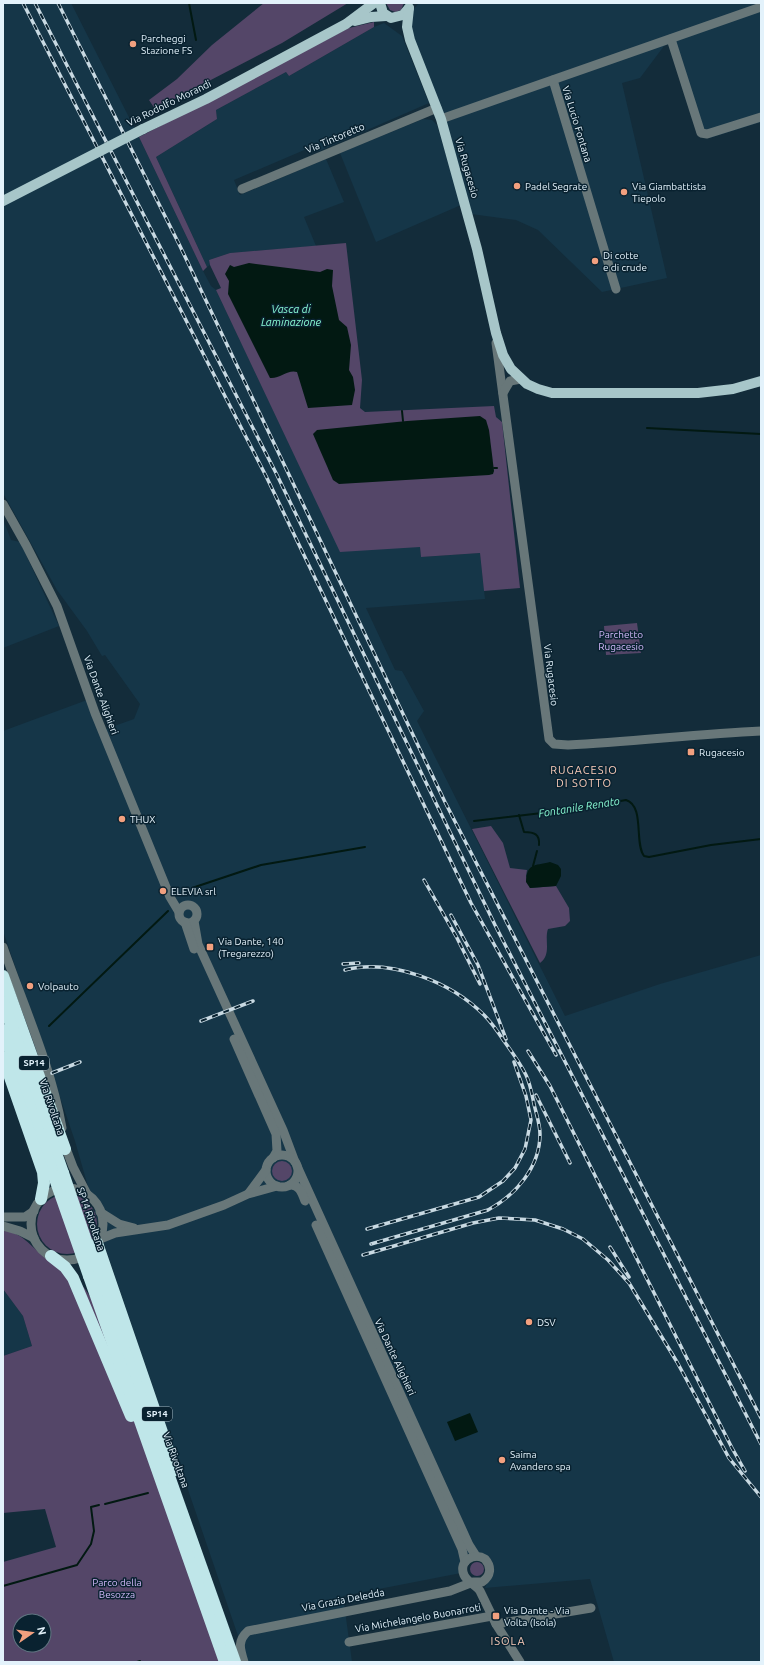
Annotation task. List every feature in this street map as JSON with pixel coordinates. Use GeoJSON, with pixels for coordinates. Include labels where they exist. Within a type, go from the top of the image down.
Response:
{"type":"FeatureCollection","features":[{"type":"Feature","properties":{"kind":"highway","name":"SP14"},"geometry":{"type":"LineString","coordinates":[[3,976],[65,1149]]}},
{"type":"Feature","properties":{"kind":"highway","name":"Via Rivoltana"},"geometry":{"type":"LineString","coordinates":[[3,1002],[58,1175]]}},
{"type":"Feature","properties":{"kind":"highway","name":"Via Rivoltana"},"geometry":{"type":"LineString","coordinates":[[3,1030],[58,1175]]}},
{"type":"Feature","properties":{"kind":"highway","name":"SP14"},"geometry":{"type":"LineString","coordinates":[[3,1056],[43,1172],[44,1183],[41,1200]]}},
{"type":"Feature","properties":{"kind":"highway","name":"SP14 Rivoltana"},"geometry":{"type":"LineString","coordinates":[[58,1175],[93,1274]]}},
{"type":"Feature","properties":{"kind":"highway","name":"SP14"},"geometry":{"type":"LineString","coordinates":[[98,1241],[155,1407],[200,1547],[208,1587],[235,1662]]}},
{"type":"Feature","properties":{"kind":"highway","name":"SP14"},"geometry":{"type":"LineString","coordinates":[[51,1256],[65,1267],[73,1278],[147,1455],[181,1550],[196,1579],[225,1662]]}},
{"type":"Feature","properties":{"kind":"highway","name":"Via Rivoltana"},"geometry":{"type":"LineString","coordinates":[[93,1274],[196,1579]]}},
{"type":"Feature","properties":{"kind":"highway","name":"Via Rivoltana"},"geometry":{"type":"LineString","coordinates":[[93,1274],[208,1587]]}},
{"type":"Feature","properties":{"kind":"main road","name":"Via Rodolfo Morandi"},"geometry":{"type":"LineString","coordinates":[[3,201],[212,95],[346,24],[374,3]]}},
{"type":"Feature","properties":{"kind":"main road","name":"Via Rugacesio"},"geometry":{"type":"LineString","coordinates":[[380,3],[380,9],[399,25],[410,40]]}},
{"type":"Feature","properties":{"kind":"main road","name":"Via Rugacesio"},"geometry":{"type":"LineString","coordinates":[[411,5],[406,27],[441,119],[477,249],[504,355],[517,379],[534,388],[552,393],[666,394],[710,393],[761,380]]}},
{"type":"Feature","properties":{"kind":"main road"},"geometry":{"type":"LineString","coordinates":[[388,17],[404,15],[411,5]]}},
{"type":"Feature","properties":{"kind":"main road","name":"Via Rodolfo Morandi"},"geometry":{"type":"LineString","coordinates":[[346,24],[371,16],[388,17]]}},
{"type":"Feature","properties":{"kind":"street"},"geometry":{"type":"LineString","coordinates":[[441,119],[761,7]]}},
{"type":"Feature","properties":{"kind":"street"},"geometry":{"type":"LineString","coordinates":[[671,38],[701,133],[707,134],[761,117]]}},
{"type":"Feature","properties":{"kind":"street","name":"Via Lucio Fontana"},"geometry":{"type":"LineString","coordinates":[[552,80],[616,289]]}},
{"type":"Feature","properties":{"kind":"street","name":"Via Tintoretto"},"geometry":{"type":"LineString","coordinates":[[242,189],[437,108]]}},
{"type":"Feature","properties":{"kind":"street"},"geometry":{"type":"LineString","coordinates":[[491,306],[503,397]]}},
{"type":"Feature","properties":{"kind":"street"},"geometry":{"type":"LineString","coordinates":[[503,397],[508,383],[517,379]]}},
{"type":"Feature","properties":{"kind":"street","name":"Via Rugacesio"},"geometry":{"type":"LineString","coordinates":[[503,397],[549,739],[557,744],[575,744],[654,740],[698,734],[761,731]]}},
{"type":"Feature","properties":{"kind":"street","name":"Via Dante Alighieri"},"geometry":{"type":"LineString","coordinates":[[3,504],[57,606],[95,713],[170,897],[182,909]]}},
{"type":"Feature","properties":{"kind":"street"},"geometry":{"type":"LineString","coordinates":[[191,905],[195,908],[197,916],[189,921],[180,918],[182,909],[191,905]]}},
{"type":"Feature","properties":{"kind":"street","name":"Via Dante Alighieri"},"geometry":{"type":"LineString","coordinates":[[189,921],[193,946],[296,1164],[469,1545],[476,1556],[483,1557],[489,1564],[490,1572],[484,1580],[484,1599]]}},
{"type":"Feature","properties":{"kind":"street"},"geometry":{"type":"LineString","coordinates":[[3,947],[56,1097],[65,1149]]}},
{"type":"Feature","properties":{"kind":"street","name":"Via Dante Alighieri"},"geometry":{"type":"LineString","coordinates":[[271,1113],[278,1142],[277,1151],[273,1158]]}},
{"type":"Feature","properties":{"kind":"street","name":"SP14"},"geometry":{"type":"LineString","coordinates":[[65,1149],[88,1196]]}},
{"type":"Feature","properties":{"kind":"street"},"geometry":{"type":"LineString","coordinates":[[98,1241],[115,1233],[143,1229],[178,1221],[224,1206],[248,1194],[290,1184],[296,1177],[296,1164],[285,1156],[273,1158],[248,1194]]}},
{"type":"Feature","properties":{"kind":"street"},"geometry":{"type":"LineString","coordinates":[[266,1170],[270,1181],[277,1186]]}},
{"type":"Feature","properties":{"kind":"street","name":"Via Dante Alighieri"},"geometry":{"type":"LineString","coordinates":[[290,1184],[296,1185],[302,1194],[462,1549],[465,1562],[463,1573],[466,1578],[473,1582],[480,1591],[494,1620],[520,1662]]}},
{"type":"Feature","properties":{"kind":"street"},"geometry":{"type":"LineString","coordinates":[[3,1217],[21,1218],[28,1216],[34,1211],[41,1200],[50,1193],[63,1189],[76,1190],[88,1196],[100,1212],[125,1226],[143,1229]]}},
{"type":"Feature","properties":{"kind":"street"},"geometry":{"type":"LineString","coordinates":[[34,1211],[31,1224],[34,1238],[42,1250],[61,1260],[75,1259],[88,1254],[98,1241],[103,1227],[100,1212]]}},
{"type":"Feature","properties":{"kind":"street"},"geometry":{"type":"LineString","coordinates":[[3,1226],[20,1231],[34,1238]]}},
{"type":"Feature","properties":{"kind":"street"},"geometry":{"type":"LineString","coordinates":[[465,1562],[476,1556]]}},
{"type":"Feature","properties":{"kind":"street"},"geometry":{"type":"LineString","coordinates":[[450,1591],[460,1583],[463,1573]]}},
{"type":"Feature","properties":{"kind":"street"},"geometry":{"type":"LineString","coordinates":[[473,1582],[484,1580]]}},
{"type":"Feature","properties":{"kind":"street","name":"Via Grazia Deledda"},"geometry":{"type":"LineString","coordinates":[[244,1662],[240,1648],[240,1639],[248,1631],[450,1591],[473,1582]]}},
{"type":"Feature","properties":{"kind":"street","name":"Via Michelangelo Buonarroti"},"geometry":{"type":"LineString","coordinates":[[349,1642],[494,1620],[591,1608]]}},
{"type":"Feature","properties":{"kind":"shaded area"},"geometry":{"type":"Polygon","coordinates":[[[3,3],[71,3],[139,137],[203,271],[211,286],[216,290],[313,494],[420,547],[421,557],[480,553],[485,599],[366,608],[395,670],[402,671],[424,711],[417,721],[565,1016],[660,984],[761,955],[761,1662],[614,1662],[590,1579],[485,1588],[491,1573],[478,1554],[461,1573],[343,1596],[352,1662],[247,1662],[107,1253],[75,1141],[3,931],[3,731],[87,700],[103,730],[134,719],[140,704],[105,655],[102,656],[87,631],[57,590],[3,493],[3,3]]]}},
{"type":"Feature","properties":{"kind":"shaded area"},"geometry":{"type":"Polygon","coordinates":[[[419,3],[761,3],[761,122],[710,138],[698,136],[669,44],[664,46],[640,78],[622,83],[667,278],[602,292],[538,230],[516,220],[471,214],[413,40],[410,26],[412,11],[419,3]]]}},
{"type":"Feature","properties":{"kind":"shaded area"},"geometry":{"type":"Polygon","coordinates":[[[384,23],[402,36],[429,103],[319,151],[316,145],[234,180],[240,195],[326,159],[344,202],[304,217],[316,246],[230,253],[209,260],[210,265],[207,267],[156,157],[217,119],[216,110],[286,72],[289,76],[374,27],[384,23]]]}},
{"type":"Feature","properties":{"kind":"shaded area"},"geometry":{"type":"Polygon","coordinates":[[[423,119],[432,120],[437,125],[461,205],[376,242],[340,153],[423,119]]]}},
{"type":"Feature","properties":{"kind":"shaded area"},"geometry":{"type":"Polygon","coordinates":[[[3,519],[11,540],[20,542],[59,626],[3,648],[3,519]]]}},
{"type":"Feature","properties":{"kind":"shaded area"},"geometry":{"type":"Polygon","coordinates":[[[3,1289],[23,1316],[32,1346],[3,1356],[3,1289]]]}},
{"type":"Feature","properties":{"kind":"green space"},"geometry":{"type":"Polygon","coordinates":[[[264,3],[348,3],[282,43],[155,109],[149,100],[177,79],[212,45],[264,3]]]}},
{"type":"Feature","properties":{"kind":"green space"},"geometry":{"type":"Polygon","coordinates":[[[386,3],[404,3],[401,10],[395,12],[390,10],[386,3]]]}},
{"type":"Feature","properties":{"kind":"green space"},"geometry":{"type":"Polygon","coordinates":[[[374,22],[374,27],[289,76],[286,72],[216,110],[217,119],[156,157],[207,267],[203,271],[139,137],[349,28],[374,22]]]}},
{"type":"Feature","properties":{"kind":"green space"},"geometry":{"type":"Polygon","coordinates":[[[346,243],[362,380],[360,408],[365,412],[494,406],[496,417],[502,422],[520,588],[484,591],[480,553],[421,557],[420,547],[340,552],[216,290],[221,288],[209,260],[230,253],[346,243]]]}},
{"type":"Feature","properties":{"kind":"green space","name":"Parchetto Rugacesio"},"geometry":{"type":"Polygon","coordinates":[[[637,623],[641,653],[606,655],[604,626],[637,623]]]}},
{"type":"Feature","properties":{"kind":"green space"},"geometry":{"type":"Polygon","coordinates":[[[491,826],[503,843],[510,868],[527,870],[526,876],[530,888],[556,886],[569,908],[570,921],[565,926],[548,929],[547,951],[544,959],[540,963],[472,829],[491,826]]]}},
{"type":"Feature","properties":{"kind":"green space"},"geometry":{"type":"Polygon","coordinates":[[[282,1161],[289,1164],[292,1171],[289,1178],[282,1181],[275,1178],[272,1171],[275,1164],[282,1161]]]}},
{"type":"Feature","properties":{"kind":"green space"},"geometry":{"type":"Polygon","coordinates":[[[61,1194],[73,1194],[84,1199],[92,1207],[97,1218],[95,1236],[84,1249],[73,1254],[61,1254],[50,1249],[42,1241],[37,1230],[37,1218],[42,1207],[50,1199],[61,1194]]]}},
{"type":"Feature","properties":{"kind":"green space","name":"Parco della Besozza"},"geometry":{"type":"Polygon","coordinates":[[[3,1230],[22,1237],[38,1252],[73,1276],[84,1287],[95,1305],[222,1662],[3,1662],[3,1562],[56,1547],[45,1509],[3,1513],[3,1356],[32,1346],[23,1316],[3,1289],[3,1230]]]}},
{"type":"Feature","properties":{"kind":"green space"},"geometry":{"type":"Polygon","coordinates":[[[477,1562],[482,1564],[484,1569],[482,1574],[477,1576],[472,1574],[470,1569],[472,1564],[477,1562]]]}},
{"type":"Feature","properties":{"kind":"water","name":"Vasca di Laminazione"},"geometry":{"type":"Polygon","coordinates":[[[249,263],[320,272],[327,269],[333,270],[332,286],[339,320],[347,327],[351,345],[349,370],[353,377],[355,390],[352,405],[308,408],[297,372],[294,371],[270,378],[228,294],[229,281],[225,274],[230,265],[234,267],[249,263]]]}},
{"type":"Feature","properties":{"kind":"water"},"geometry":{"type":"Polygon","coordinates":[[[480,416],[486,420],[489,430],[494,471],[493,474],[489,475],[339,484],[333,480],[313,434],[317,430],[407,421],[480,416]]]}},
{"type":"Feature","properties":{"kind":"water"},"geometry":{"type":"Polygon","coordinates":[[[550,862],[558,865],[561,869],[561,876],[556,886],[530,888],[526,882],[530,868],[532,866],[550,862]]]}},
{"type":"Feature","properties":{"kind":"water"},"geometry":{"type":"Polygon","coordinates":[[[470,1413],[478,1432],[455,1441],[447,1422],[470,1413]]]}},
{"type":"Feature","properties":{"kind":"waterway"},"geometry":{"type":"LineString","coordinates":[[189,3],[196,40]]}},
{"type":"Feature","properties":{"kind":"waterway"},"geometry":{"type":"LineString","coordinates":[[402,411],[403,421]]}},
{"type":"Feature","properties":{"kind":"waterway"},"geometry":{"type":"LineString","coordinates":[[647,428],[761,434]]}},
{"type":"Feature","properties":{"kind":"waterway","name":"Fontanile Renato"},"geometry":{"type":"LineString","coordinates":[[474,821],[576,809],[626,800],[632,804],[635,809],[641,850],[644,856],[649,857],[711,845],[761,839]]}},
{"type":"Feature","properties":{"kind":"waterway"},"geometry":{"type":"LineString","coordinates":[[519,815],[524,832],[536,834],[539,845]]}},
{"type":"Feature","properties":{"kind":"waterway"},"geometry":{"type":"LineString","coordinates":[[192,888],[261,865],[365,847]]}},
{"type":"Feature","properties":{"kind":"waterway"},"geometry":{"type":"LineString","coordinates":[[533,866],[537,851]]}},
{"type":"Feature","properties":{"kind":"waterway"},"geometry":{"type":"LineString","coordinates":[[49,1026],[168,911]]}},
{"type":"Feature","properties":{"kind":"waterway"},"geometry":{"type":"LineString","coordinates":[[105,1504],[148,1493]]}},
{"type":"Feature","properties":{"kind":"waterway"},"geometry":{"type":"LineString","coordinates":[[3,1586],[77,1565],[91,1544],[94,1531],[91,1507],[99,1505]]}},
{"type":"Feature","properties":{"kind":"railway"},"geometry":{"type":"LineString","coordinates":[[23,3],[266,476],[471,903],[556,1055]]}},
{"type":"Feature","properties":{"kind":"railway"},"geometry":{"type":"LineString","coordinates":[[35,3],[276,473],[495,925],[761,1444]]}},
{"type":"Feature","properties":{"kind":"railway"},"geometry":{"type":"LineString","coordinates":[[58,3],[179,244],[445,802],[761,1418]]}},
{"type":"Feature","properties":{"kind":"railway"},"geometry":{"type":"LineString","coordinates":[[424,880],[457,938],[480,984]]}},
{"type":"Feature","properties":{"kind":"railway"},"geometry":{"type":"LineString","coordinates":[[451,915],[478,965],[506,1039]]}},
{"type":"Feature","properties":{"kind":"railway"},"geometry":{"type":"LineString","coordinates":[[343,964],[359,963]]}},
{"type":"Feature","properties":{"kind":"railway"},"geometry":{"type":"LineString","coordinates":[[345,970],[363,967],[381,967],[400,970],[438,983],[455,992],[470,1003],[492,1024],[524,1071],[530,1085],[540,1130],[539,1146],[531,1169],[517,1188],[498,1204],[488,1210],[371,1244]]}},
{"type":"Feature","properties":{"kind":"railway"},"geometry":{"type":"LineString","coordinates":[[201,1021],[253,1001]]}},
{"type":"Feature","properties":{"kind":"railway"},"geometry":{"type":"LineString","coordinates":[[528,1051],[550,1086],[732,1448],[745,1471]]}},
{"type":"Feature","properties":{"kind":"railway"},"geometry":{"type":"LineString","coordinates":[[52,1073],[80,1062]]}},
{"type":"Feature","properties":{"kind":"railway"},"geometry":{"type":"LineString","coordinates":[[367,1229],[479,1197],[503,1181],[515,1168],[525,1149],[531,1120],[526,1096],[514,1062]]}},
{"type":"Feature","properties":{"kind":"railway"},"geometry":{"type":"LineString","coordinates":[[536,1095],[570,1163]]}},
{"type":"Feature","properties":{"kind":"railway"},"geometry":{"type":"LineString","coordinates":[[363,1255],[473,1223],[499,1218],[535,1220],[563,1229],[583,1239],[608,1260],[629,1283],[677,1362],[729,1458],[761,1497]]}},
{"type":"Feature","properties":{"kind":"railway"},"geometry":{"type":"LineString","coordinates":[[610,1247],[629,1277]]}},
{"type":"Feature","properties":{"kind":"place","name":"Parcheggi Stazione FS"},"geometry":{"type":"Point","coordinates":[133,44]}},
{"type":"Feature","properties":{"kind":"place","name":"Padel Segrate"},"geometry":{"type":"Point","coordinates":[517,186]}},
{"type":"Feature","properties":{"kind":"place","name":"Via Giambattista Tiepolo"},"geometry":{"type":"Point","coordinates":[624,192]}},
{"type":"Feature","properties":{"kind":"place","name":"Di cotte e di crude"},"geometry":{"type":"Point","coordinates":[595,261]}},
{"type":"Feature","properties":{"kind":"place","name":"Rugacesio"},"geometry":{"type":"Point","coordinates":[691,752]}},
{"type":"Feature","properties":{"kind":"place","name":"THUX"},"geometry":{"type":"Point","coordinates":[122,819]}},
{"type":"Feature","properties":{"kind":"place","name":"ELEVIA srl"},"geometry":{"type":"Point","coordinates":[163,891]}},
{"type":"Feature","properties":{"kind":"place","name":"Via Dante, 140 (Tregarezzo)"},"geometry":{"type":"Point","coordinates":[210,947]}},
{"type":"Feature","properties":{"kind":"place","name":"Volpauto"},"geometry":{"type":"Point","coordinates":[30,986]}},
{"type":"Feature","properties":{"kind":"place","name":"DSV"},"geometry":{"type":"Point","coordinates":[529,1322]}},
{"type":"Feature","properties":{"kind":"place","name":"Saima Avandero spa"},"geometry":{"type":"Point","coordinates":[502,1460]}},
{"type":"Feature","properties":{"kind":"place","name":"Via Dante - Via Volta (Isola)"},"geometry":{"type":"Point","coordinates":[496,1616]}},
{"type":"Feature","properties":{"kind":"district","name":"RUGACESIO DI SOTTO"},"geometry":{"type":"Point","coordinates":[584,776]}},
{"type":"Feature","properties":{"kind":"district","name":"ISOLA"},"geometry":{"type":"Point","coordinates":[508,1641]}}]}
